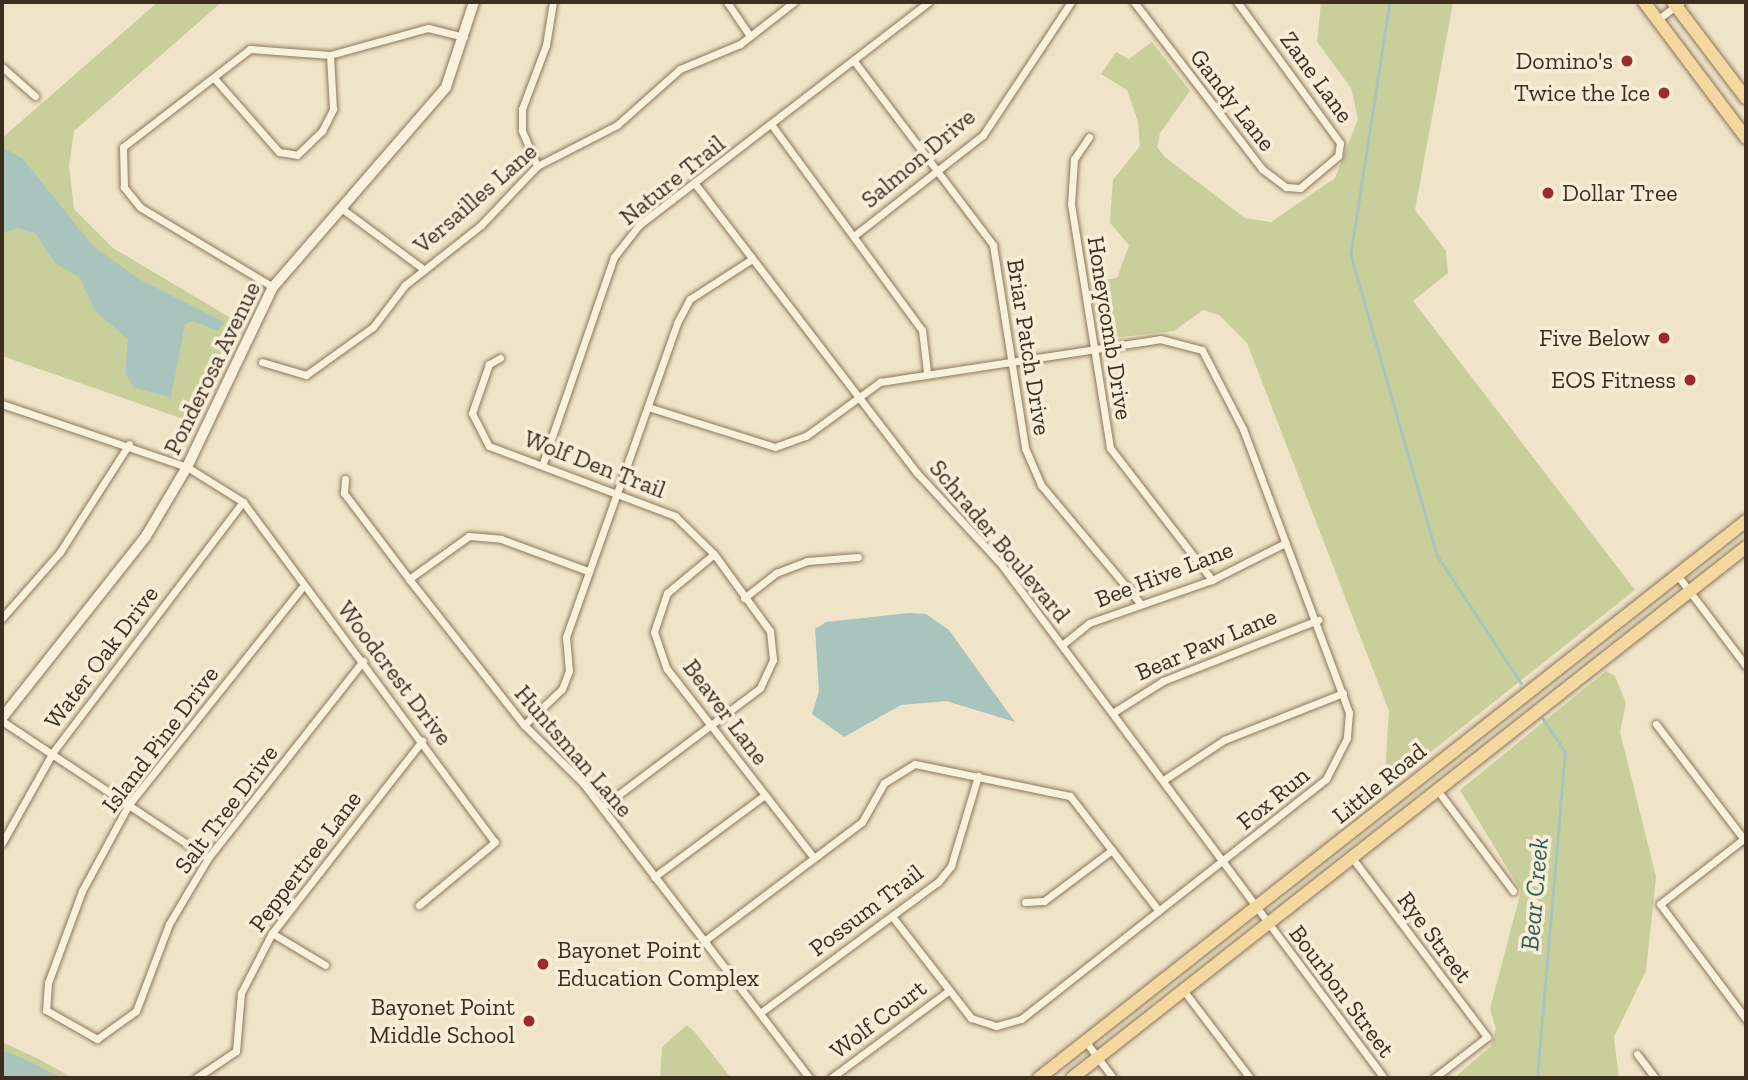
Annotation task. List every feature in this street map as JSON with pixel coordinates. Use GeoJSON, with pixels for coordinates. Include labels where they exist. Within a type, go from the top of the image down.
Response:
{"type":"FeatureCollection","features":[{"type":"Feature","properties":{"kind":"main road"},"geometry":{"type":"LineString","coordinates":[[1644,2],[1742,128],[1746,138]]}},
{"type":"Feature","properties":{"kind":"main road"},"geometry":{"type":"LineString","coordinates":[[1676,3],[1746,98]]}},
{"type":"Feature","properties":{"kind":"main road","name":"Little Road"},"geometry":{"type":"LineString","coordinates":[[1039,1078],[1746,521]]}},
{"type":"Feature","properties":{"kind":"main road","name":"Little Road"},"geometry":{"type":"LineString","coordinates":[[1072,1078],[1269,926],[1746,547]]}},
{"type":"Feature","properties":{"kind":"street","name":"Ponderosa Avenue"},"geometry":{"type":"LineString","coordinates":[[2,719],[121,571],[187,467],[273,287],[446,87],[466,38],[474,2]]}},
{"type":"Feature","properties":{"kind":"street"},"geometry":{"type":"LineString","coordinates":[[537,166],[522,130],[522,109],[546,45],[553,2]]}},
{"type":"Feature","properties":{"kind":"street"},"geometry":{"type":"LineString","coordinates":[[727,2],[750,36]]}},
{"type":"Feature","properties":{"kind":"street","name":"Versailles Lane"},"geometry":{"type":"LineString","coordinates":[[262,362],[306,375],[373,327],[424,269],[481,225],[537,166],[617,125],[680,69],[750,36],[794,2]]}},
{"type":"Feature","properties":{"kind":"street","name":"Nature Trail"},"geometry":{"type":"LineString","coordinates":[[543,463],[614,257],[639,225],[696,185],[929,2]]}},
{"type":"Feature","properties":{"kind":"street","name":"Salmon Drive"},"geometry":{"type":"LineString","coordinates":[[855,235],[984,135],[1071,2]]}},
{"type":"Feature","properties":{"kind":"street","name":"Gandy Lane"},"geometry":{"type":"LineString","coordinates":[[1134,2],[1268,175],[1300,188],[1319,176]]}},
{"type":"Feature","properties":{"kind":"street","name":"Zane Lane"},"geometry":{"type":"LineString","coordinates":[[1237,2],[1334,129],[1338,156],[1319,176]]}},
{"type":"Feature","properties":{"kind":"street"},"geometry":{"type":"LineString","coordinates":[[1657,20],[1676,3]]}},
{"type":"Feature","properties":{"kind":"street"},"geometry":{"type":"LineString","coordinates":[[273,287],[140,207],[124,187],[123,147],[250,49],[330,55],[412,30],[466,38]]}},
{"type":"Feature","properties":{"kind":"street"},"geometry":{"type":"LineString","coordinates":[[214,78],[279,152],[297,155],[322,131],[333,109],[330,55]]}},
{"type":"Feature","properties":{"kind":"street","name":"Briar Patch Drive"},"geometry":{"type":"LineString","coordinates":[[854,61],[993,245],[1016,363],[1025,448],[1041,485],[1141,604]]}},
{"type":"Feature","properties":{"kind":"street"},"geometry":{"type":"LineString","coordinates":[[2,67],[36,96]]}},
{"type":"Feature","properties":{"kind":"street"},"geometry":{"type":"LineString","coordinates":[[771,124],[855,235],[922,330],[927,372]]}},
{"type":"Feature","properties":{"kind":"street","name":"Honeycomb Drive"},"geometry":{"type":"LineString","coordinates":[[1089,137],[1074,159],[1071,204],[1090,352],[1110,448],[1212,580]]}},
{"type":"Feature","properties":{"kind":"street","name":"Schrader Boulevard"},"geometry":{"type":"LineString","coordinates":[[696,185],[860,397],[1114,712],[1226,861],[1269,926]]}},
{"type":"Feature","properties":{"kind":"street","name":"Versailles Lane"},"geometry":{"type":"LineString","coordinates":[[341,208],[424,269]]}},
{"type":"Feature","properties":{"kind":"street"},"geometry":{"type":"LineString","coordinates":[[524,725],[562,689],[569,671],[566,637],[648,407],[690,299],[751,258]]}},
{"type":"Feature","properties":{"kind":"street","name":"Fox Run"},"geometry":{"type":"LineString","coordinates":[[892,916],[971,1017],[996,1026],[1021,1019],[1226,861],[1326,779],[1346,738],[1343,693],[1318,620],[1283,544],[1243,429],[1202,350],[1160,339],[1090,352]]}},
{"type":"Feature","properties":{"kind":"street"},"geometry":{"type":"LineString","coordinates":[[648,407],[775,447],[806,436],[880,382],[927,372],[1090,352]]}},
{"type":"Feature","properties":{"kind":"street","name":"Wolf Den Trail"},"geometry":{"type":"LineString","coordinates":[[500,358],[489,364],[472,414],[489,446],[618,490],[675,516],[714,554],[770,631],[773,660],[760,688],[602,807]]}},
{"type":"Feature","properties":{"kind":"street","name":"Woodcrest Drive"},"geometry":{"type":"LineString","coordinates":[[2,404],[129,444],[187,467],[243,502],[495,842],[419,905]]}},
{"type":"Feature","properties":{"kind":"street"},"geometry":{"type":"LineString","coordinates":[[2,618],[60,551],[129,444]]}},
{"type":"Feature","properties":{"kind":"street","name":"Huntsman Lane"},"geometry":{"type":"LineString","coordinates":[[345,479],[344,493],[410,579],[524,725],[602,807],[809,1078]]}},
{"type":"Feature","properties":{"kind":"street","name":"Water Oak Drive"},"geometry":{"type":"LineString","coordinates":[[2,843],[53,752],[243,502]]}},
{"type":"Feature","properties":{"kind":"street"},"geometry":{"type":"LineString","coordinates":[[410,579],[469,536],[501,539],[588,571]]}},
{"type":"Feature","properties":{"kind":"street","name":"Bee Hive Lane"},"geometry":{"type":"LineString","coordinates":[[1062,645],[1089,623],[1212,580],[1283,544]]}},
{"type":"Feature","properties":{"kind":"street","name":"Beaver Lane"},"geometry":{"type":"LineString","coordinates":[[714,554],[667,593],[654,632],[667,669],[814,858]]}},
{"type":"Feature","properties":{"kind":"street"},"geometry":{"type":"LineString","coordinates":[[744,597],[776,573],[807,561],[858,557]]}},
{"type":"Feature","properties":{"kind":"street"},"geometry":{"type":"LineString","coordinates":[[1678,576],[1746,666]]}},
{"type":"Feature","properties":{"kind":"street","name":"Island Pine Drive"},"geometry":{"type":"LineString","coordinates":[[46,1010],[48,983],[82,891],[129,804],[304,586]]}},
{"type":"Feature","properties":{"kind":"street","name":"Bear Paw Lane"},"geometry":{"type":"LineString","coordinates":[[1114,712],[1137,693],[1318,620]]}},
{"type":"Feature","properties":{"kind":"street","name":"Salt Tree Drive"},"geometry":{"type":"LineString","coordinates":[[46,1010],[97,1038],[136,1011],[169,924],[208,858],[363,661]]}},
{"type":"Feature","properties":{"kind":"street"},"geometry":{"type":"LineString","coordinates":[[1165,779],[1224,740],[1343,693]]}},
{"type":"Feature","properties":{"kind":"street"},"geometry":{"type":"LineString","coordinates":[[2,719],[208,858]]}},
{"type":"Feature","properties":{"kind":"street"},"geometry":{"type":"LineString","coordinates":[[1656,724],[1745,840],[1660,904],[1746,1018]]}},
{"type":"Feature","properties":{"kind":"street","name":"Peppertree Lane"},"geometry":{"type":"LineString","coordinates":[[196,1078],[236,1051],[241,993],[272,933],[422,741]]}},
{"type":"Feature","properties":{"kind":"street"},"geometry":{"type":"LineString","coordinates":[[704,941],[862,822],[899,769],[934,765],[978,776],[1058,789],[1112,850],[1159,911]]}},
{"type":"Feature","properties":{"kind":"street","name":"Possum Trail"},"geometry":{"type":"LineString","coordinates":[[760,1013],[892,916],[951,866],[978,776]]}},
{"type":"Feature","properties":{"kind":"street"},"geometry":{"type":"LineString","coordinates":[[1437,792],[1513,891]]}},
{"type":"Feature","properties":{"kind":"street"},"geometry":{"type":"LineString","coordinates":[[654,877],[765,795]]}},
{"type":"Feature","properties":{"kind":"street"},"geometry":{"type":"LineString","coordinates":[[1025,902],[1044,901],[1112,850]]}},
{"type":"Feature","properties":{"kind":"street","name":"Rye Street"},"geometry":{"type":"LineString","coordinates":[[1353,859],[1487,1037],[1434,1078]]}},
{"type":"Feature","properties":{"kind":"street","name":"Bourbon Street"},"geometry":{"type":"LineString","coordinates":[[1269,926],[1384,1078]]}},
{"type":"Feature","properties":{"kind":"street"},"geometry":{"type":"LineString","coordinates":[[272,933],[326,965]]}},
{"type":"Feature","properties":{"kind":"street","name":"Wolf Court"},"geometry":{"type":"LineString","coordinates":[[831,1078],[948,991]]}},
{"type":"Feature","properties":{"kind":"street"},"geometry":{"type":"LineString","coordinates":[[1184,991],[1250,1078]]}},
{"type":"Feature","properties":{"kind":"street"},"geometry":{"type":"LineString","coordinates":[[1086,1042],[1113,1078]]}},
{"type":"Feature","properties":{"kind":"street"},"geometry":{"type":"LineString","coordinates":[[1637,1054],[1655,1078]]}},
{"type":"Feature","properties":{"kind":"green space"},"geometry":{"type":"Polygon","coordinates":[[[158,2],[222,2],[74,131],[69,166],[74,209],[113,248],[236,321],[192,422],[2,356],[2,138],[158,2]]]}},
{"type":"Feature","properties":{"kind":"green space"},"geometry":{"type":"Polygon","coordinates":[[[1321,2],[1453,2],[1415,210],[1446,251],[1448,273],[1413,301],[1635,590],[1384,789],[1389,711],[1247,343],[1219,315],[1203,310],[1174,331],[1104,339],[1090,282],[1117,278],[1129,245],[1110,223],[1113,180],[1140,146],[1138,122],[1127,90],[1101,74],[1116,52],[1129,59],[1152,42],[1190,91],[1160,133],[1157,147],[1165,157],[1245,218],[1271,222],[1335,178],[1358,119],[1351,88],[1317,42],[1321,2]]]}},
{"type":"Feature","properties":{"kind":"green space"},"geometry":{"type":"Polygon","coordinates":[[[1606,671],[1615,676],[1626,703],[1620,732],[1656,877],[1646,971],[1614,1037],[1619,1078],[1454,1078],[1491,1046],[1496,1029],[1490,1009],[1521,891],[1460,790],[1606,671]]]}},
{"type":"Feature","properties":{"kind":"green space"},"geometry":{"type":"Polygon","coordinates":[[[687,1025],[731,1078],[660,1078],[662,1047],[687,1025]]]}},
{"type":"Feature","properties":{"kind":"green space"},"geometry":{"type":"Polygon","coordinates":[[[2,1042],[37,1058],[73,1078],[2,1078],[2,1042]]]}},
{"type":"Feature","properties":{"kind":"water"},"geometry":{"type":"Polygon","coordinates":[[[2,147],[22,158],[94,247],[139,279],[224,322],[218,331],[193,321],[185,324],[171,397],[134,388],[125,373],[128,339],[96,312],[79,277],[55,263],[35,233],[18,228],[2,233],[2,147]]]}},
{"type":"Feature","properties":{"kind":"water"},"geometry":{"type":"Polygon","coordinates":[[[909,613],[926,614],[949,630],[1015,722],[946,701],[901,705],[844,737],[812,714],[819,691],[815,629],[826,622],[909,613]]]}},
{"type":"Feature","properties":{"kind":"water"},"geometry":{"type":"Polygon","coordinates":[[[2,1050],[31,1062],[61,1078],[2,1078],[2,1050]]]}},
{"type":"Feature","properties":{"kind":"waterway"},"geometry":{"type":"LineString","coordinates":[[1390,2],[1351,255],[1437,555],[1521,683]]}},
{"type":"Feature","properties":{"kind":"waterway","name":"Bear Creek"},"geometry":{"type":"LineString","coordinates":[[1537,1078],[1565,752],[1543,719]]}},
{"type":"Feature","properties":{"kind":"place","name":"Domino's"},"geometry":{"type":"Point","coordinates":[1627,61]}},
{"type":"Feature","properties":{"kind":"place","name":"Twice the Ice"},"geometry":{"type":"Point","coordinates":[1664,93]}},
{"type":"Feature","properties":{"kind":"place","name":"Dollar Tree"},"geometry":{"type":"Point","coordinates":[1548,193]}},
{"type":"Feature","properties":{"kind":"place","name":"Five Below"},"geometry":{"type":"Point","coordinates":[1664,338]}},
{"type":"Feature","properties":{"kind":"place","name":"EOS Fitness"},"geometry":{"type":"Point","coordinates":[1690,380]}},
{"type":"Feature","properties":{"kind":"place","name":"Bayonet Point Education Complex"},"geometry":{"type":"Point","coordinates":[543,964]}},
{"type":"Feature","properties":{"kind":"place","name":"Bayonet Point Middle School"},"geometry":{"type":"Point","coordinates":[529,1021]}}]}
